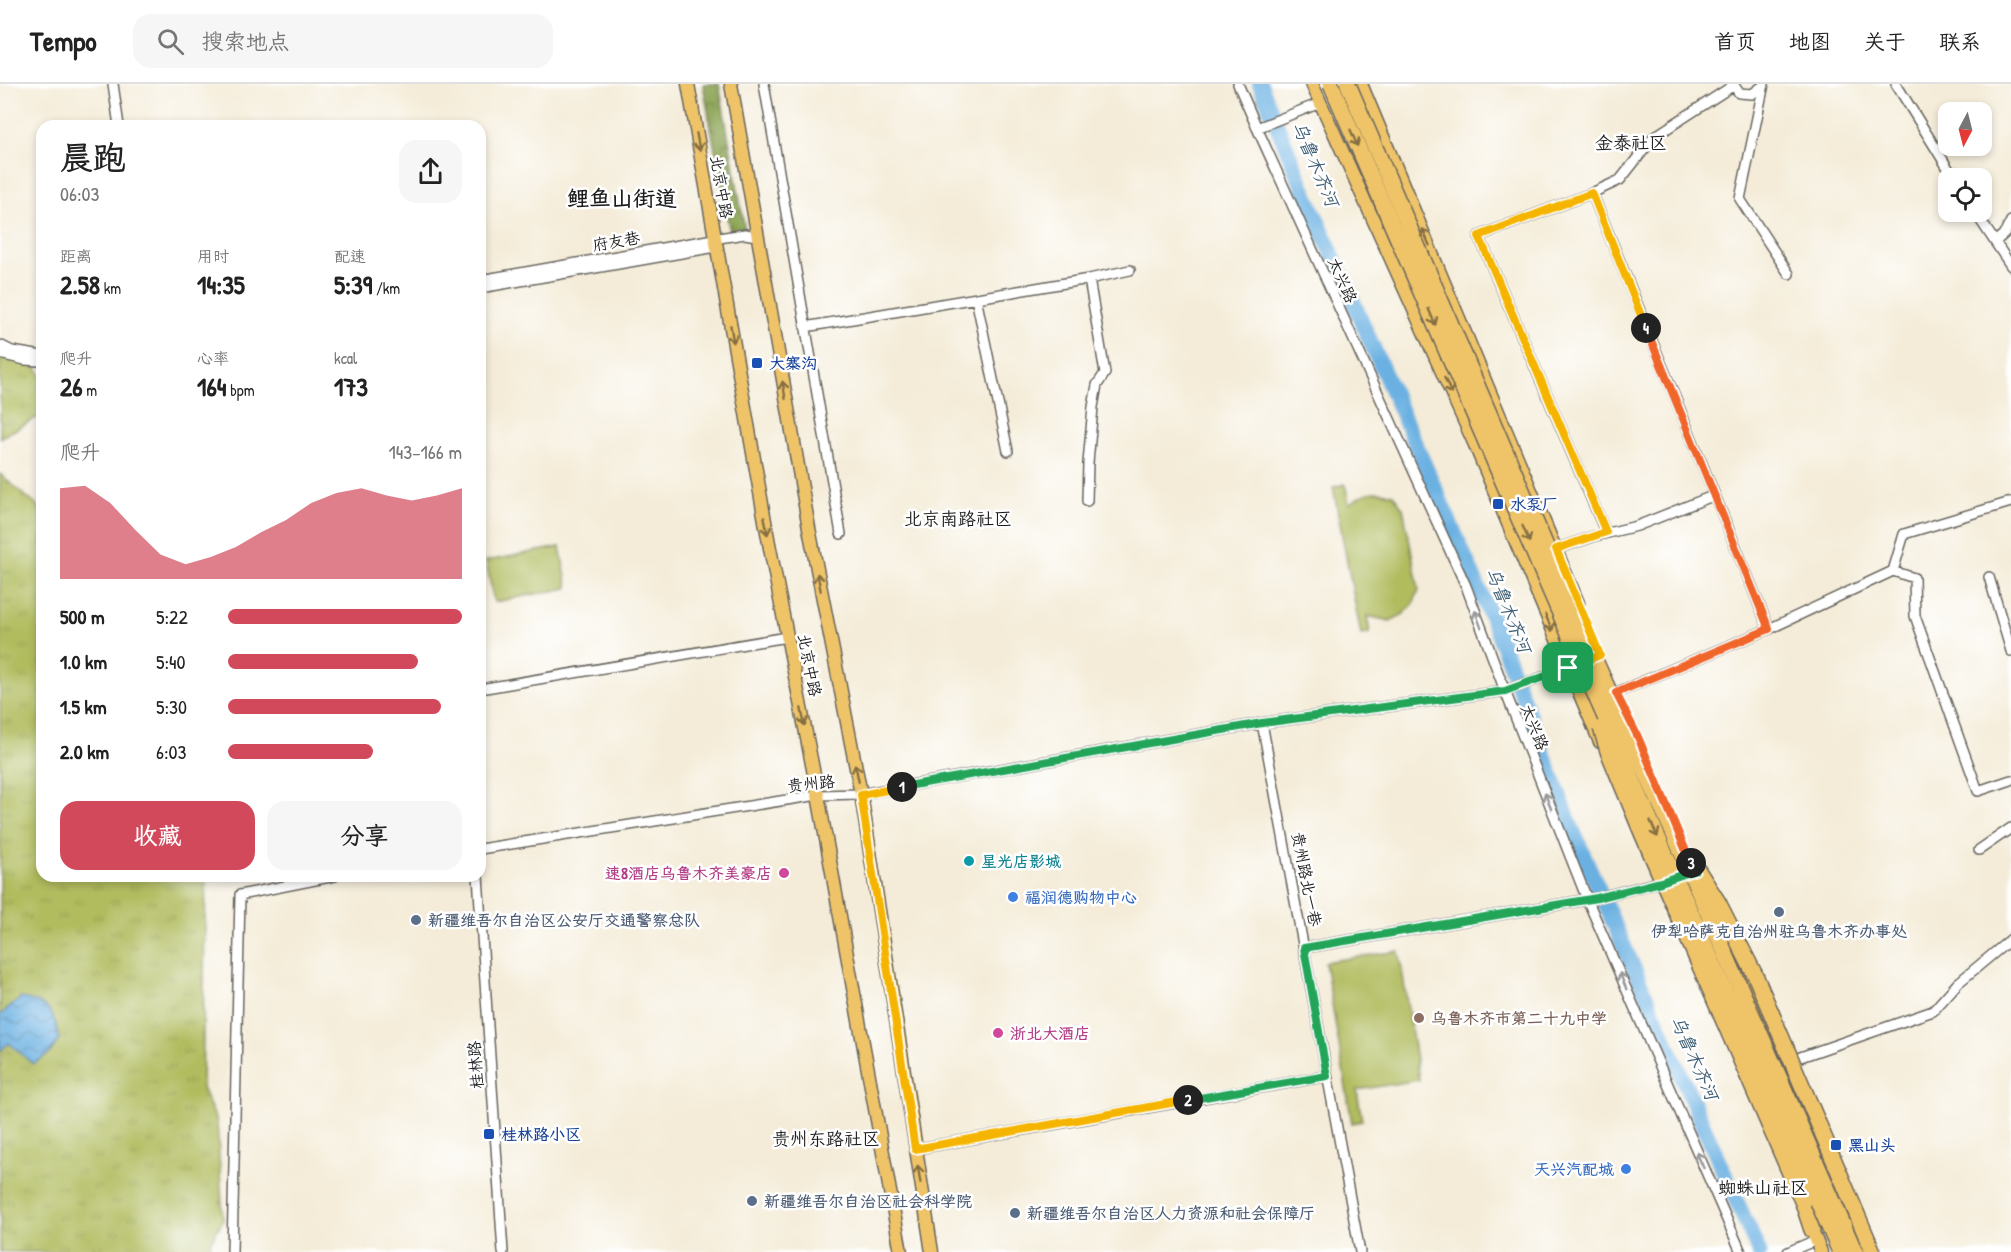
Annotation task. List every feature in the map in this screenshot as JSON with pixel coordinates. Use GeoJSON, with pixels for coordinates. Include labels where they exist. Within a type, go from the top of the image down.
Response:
{"type":"FeatureCollection","features":[{"type":"Feature","properties":{"kind":"highway"},"geometry":{"type":"LineString","coordinates":[[1331,84],[1591,703],[1840,1252]]}},
{"type":"Feature","properties":{"kind":"highway"},"geometry":{"type":"LineString","coordinates":[[1348,84],[1588,645],[1671,828],[1855,1252]]}},
{"type":"Feature","properties":{"kind":"highway"},"geometry":{"type":"LineString","coordinates":[[1591,703],[1608,751],[1803,1203],[1814,1235]]}},
{"type":"Feature","properties":{"kind":"highway"},"geometry":{"type":"LineString","coordinates":[[1671,828],[1718,902],[1755,975],[1873,1252]]}},
{"type":"Feature","properties":{"kind":"main road","name":"北京中路"},"geometry":{"type":"LineString","coordinates":[[688,84],[787,637],[902,1252]]}},
{"type":"Feature","properties":{"kind":"main road","name":"北京中路"},"geometry":{"type":"LineString","coordinates":[[731,84],[809,528],[861,795],[932,1252]]}},
{"type":"Feature","properties":{"kind":"main road"},"geometry":{"type":"LineString","coordinates":[[1312,84],[1475,445],[1568,668],[1591,703],[1661,882],[1821,1252]]}},
{"type":"Feature","properties":{"kind":"main road"},"geometry":{"type":"LineString","coordinates":[[1361,84],[1616,693],[1638,737],[1695,870],[1752,988],[1864,1252]]}},
{"type":"Feature","properties":{"kind":"street"},"geometry":{"type":"LineString","coordinates":[[113,84],[118,120]]}},
{"type":"Feature","properties":{"kind":"street"},"geometry":{"type":"LineString","coordinates":[[764,84],[841,534]]}},
{"type":"Feature","properties":{"kind":"street","name":"太兴路"},"geometry":{"type":"LineString","coordinates":[[1238,84],[1466,585],[1592,899],[1741,1252]]}},
{"type":"Feature","properties":{"kind":"street"},"geometry":{"type":"LineString","coordinates":[[1896,84],[1948,168]]}},
{"type":"Feature","properties":{"kind":"street"},"geometry":{"type":"LineString","coordinates":[[1606,532],[1479,236],[1620,180],[1654,137],[1734,85],[1739,93],[1752,94],[1764,85]]}},
{"type":"Feature","properties":{"kind":"street"},"geometry":{"type":"LineString","coordinates":[[1764,85],[1740,199],[1789,274]]}},
{"type":"Feature","properties":{"kind":"street"},"geometry":{"type":"LineString","coordinates":[[1259,127],[1320,103]]}},
{"type":"Feature","properties":{"kind":"street"},"geometry":{"type":"LineString","coordinates":[[1592,193],[1769,629]]}},
{"type":"Feature","properties":{"kind":"street"},"geometry":{"type":"LineString","coordinates":[[1995,242],[2005,233],[2011,221]]}},
{"type":"Feature","properties":{"kind":"street"},"geometry":{"type":"LineString","coordinates":[[1982,222],[2011,266]]}},
{"type":"Feature","properties":{"kind":"street","name":"府友巷"},"geometry":{"type":"LineString","coordinates":[[486,287],[716,243],[745,234],[757,236]]}},
{"type":"Feature","properties":{"kind":"street","name":"府友巷"},"geometry":{"type":"LineString","coordinates":[[486,279],[716,243]]}},
{"type":"Feature","properties":{"kind":"street"},"geometry":{"type":"LineString","coordinates":[[805,327],[1130,270]]}},
{"type":"Feature","properties":{"kind":"street"},"geometry":{"type":"LineString","coordinates":[[1087,501],[1093,407],[1097,385],[1105,373],[1089,279]]}},
{"type":"Feature","properties":{"kind":"street"},"geometry":{"type":"LineString","coordinates":[[976,298],[1008,451]]}},
{"type":"Feature","properties":{"kind":"street"},"geometry":{"type":"LineString","coordinates":[[0,345],[12,351],[36,355]]}},
{"type":"Feature","properties":{"kind":"street"},"geometry":{"type":"LineString","coordinates":[[0,354],[36,361]]}},
{"type":"Feature","properties":{"kind":"street"},"geometry":{"type":"LineString","coordinates":[[1556,549],[1606,532],[1637,526],[1715,495]]}},
{"type":"Feature","properties":{"kind":"street"},"geometry":{"type":"LineString","coordinates":[[1893,571],[1904,534],[2011,502]]}},
{"type":"Feature","properties":{"kind":"street"},"geometry":{"type":"LineString","coordinates":[[1591,703],[1769,629],[1893,571],[1914,578],[1915,616],[1978,790],[2011,780]]}},
{"type":"Feature","properties":{"kind":"street"},"geometry":{"type":"LineString","coordinates":[[1989,577],[2011,651]]}},
{"type":"Feature","properties":{"kind":"street"},"geometry":{"type":"LineString","coordinates":[[486,688],[787,637]]}},
{"type":"Feature","properties":{"kind":"street","name":"贵州路"},"geometry":{"type":"LineString","coordinates":[[486,848],[818,795],[861,795],[1262,723],[1507,690],[1600,655]]}},
{"type":"Feature","properties":{"kind":"street","name":"贵州路北一巷"},"geometry":{"type":"LineString","coordinates":[[1262,723],[1360,1252]]}},
{"type":"Feature","properties":{"kind":"street"},"geometry":{"type":"LineString","coordinates":[[1979,850],[2011,828]]}},
{"type":"Feature","properties":{"kind":"street"},"geometry":{"type":"LineString","coordinates":[[1304,948],[1592,899],[1661,882],[1695,870]]}},
{"type":"Feature","properties":{"kind":"street"},"geometry":{"type":"LineString","coordinates":[[232,1252],[240,895],[294,882]]}},
{"type":"Feature","properties":{"kind":"street","name":"桂林路"},"geometry":{"type":"LineString","coordinates":[[477,882],[503,1252]]}},
{"type":"Feature","properties":{"kind":"street"},"geometry":{"type":"LineString","coordinates":[[1784,1062],[1933,1011],[1958,983],[2011,939]]}},
{"type":"Feature","properties":{"kind":"street"},"geometry":{"type":"LineString","coordinates":[[915,1149],[1327,1076]]}},
{"type":"Feature","properties":{"kind":"street"},"geometry":{"type":"LineString","coordinates":[[1788,1252],[1814,1235]]}},
{"type":"Feature","properties":{"kind":"green space"},"geometry":{"type":"Polygon","coordinates":[[[703,84],[719,84],[745,230],[730,233],[703,84]]]}},
{"type":"Feature","properties":{"kind":"green space"},"geometry":{"type":"Polygon","coordinates":[[[0,357],[35,363],[36,418],[0,438],[0,357]]]}},
{"type":"Feature","properties":{"kind":"green space"},"geometry":{"type":"Polygon","coordinates":[[[0,474],[36,505],[36,882],[206,882],[202,1088],[217,1122],[223,1220],[211,1241],[210,1252],[0,1252],[0,474]]]}},
{"type":"Feature","properties":{"kind":"green space"},"geometry":{"type":"Polygon","coordinates":[[[1345,484],[1349,504],[1365,494],[1380,492],[1393,494],[1403,508],[1419,590],[1413,604],[1404,614],[1390,621],[1367,616],[1370,633],[1361,635],[1333,487],[1345,484]]]}},
{"type":"Feature","properties":{"kind":"green space"},"geometry":{"type":"Polygon","coordinates":[[[560,547],[568,588],[494,602],[486,561],[560,547]]]}},
{"type":"Feature","properties":{"kind":"green space"},"geometry":{"type":"Polygon","coordinates":[[[1399,951],[1419,1080],[1357,1090],[1362,1121],[1352,1123],[1325,962],[1399,951]]]}},
{"type":"Feature","properties":{"kind":"water"},"geometry":{"type":"Polygon","coordinates":[[[21,998],[44,1006],[53,1016],[58,1031],[59,1040],[49,1054],[33,1064],[9,1043],[0,1051],[0,1015],[21,998]]]}},
{"type":"Feature","properties":{"kind":"waterway","name":"乌鲁木齐河"},"geometry":{"type":"LineString","coordinates":[[1260,84],[1304,190],[1496,628],[1572,829],[1759,1252]]}},
{"type":"Feature","properties":{"kind":"place","name":"大寨沟"},"geometry":{"type":"Point","coordinates":[757,363]}},
{"type":"Feature","properties":{"kind":"place","name":"水泵厂"},"geometry":{"type":"Point","coordinates":[1498,504]}},
{"type":"Feature","properties":{"kind":"place","name":"星光店影城"},"geometry":{"type":"Point","coordinates":[969,861]}},
{"type":"Feature","properties":{"kind":"place","name":"速8酒店乌鲁木齐美豪店"},"geometry":{"type":"Point","coordinates":[784,873]}},
{"type":"Feature","properties":{"kind":"place","name":"福润德购物中心"},"geometry":{"type":"Point","coordinates":[1013,897]}},
{"type":"Feature","properties":{"kind":"place","name":"伊犁哈萨克自治州驻乌鲁木齐办事处"},"geometry":{"type":"Point","coordinates":[1779,912]}},
{"type":"Feature","properties":{"kind":"place","name":"新疆维吾尔自治区公安厅交通警察总队"},"geometry":{"type":"Point","coordinates":[416,920]}},
{"type":"Feature","properties":{"kind":"place","name":"乌鲁木齐市第二十九中学"},"geometry":{"type":"Point","coordinates":[1419,1018]}},
{"type":"Feature","properties":{"kind":"place","name":"浙北大酒店"},"geometry":{"type":"Point","coordinates":[998,1033]}},
{"type":"Feature","properties":{"kind":"place","name":"桂林路小区"},"geometry":{"type":"Point","coordinates":[489,1134]}},
{"type":"Feature","properties":{"kind":"place","name":"黑山头"},"geometry":{"type":"Point","coordinates":[1836,1145]}},
{"type":"Feature","properties":{"kind":"place","name":"天兴汽配城"},"geometry":{"type":"Point","coordinates":[1626,1169]}},
{"type":"Feature","properties":{"kind":"place","name":"新疆维吾尔自治区社会科学院"},"geometry":{"type":"Point","coordinates":[752,1201]}},
{"type":"Feature","properties":{"kind":"place","name":"新疆维吾尔自治区人力资源和社会保障厅"},"geometry":{"type":"Point","coordinates":[1015,1213]}},
{"type":"Feature","properties":{"kind":"district","name":"金泰社区"},"geometry":{"type":"Point","coordinates":[1631,142]}},
{"type":"Feature","properties":{"kind":"district","name":"鲤鱼山街道"},"geometry":{"type":"Point","coordinates":[622,198]}},
{"type":"Feature","properties":{"kind":"district","name":"北京南路社区"},"geometry":{"type":"Point","coordinates":[958,518]}},
{"type":"Feature","properties":{"kind":"district","name":"贵州东路社区"},"geometry":{"type":"Point","coordinates":[826,1138]}},
{"type":"Feature","properties":{"kind":"district","name":"蜘蛛山社区"},"geometry":{"type":"Point","coordinates":[1763,1187]}},
{"type":"Feature","properties":{"kind":"route"},"geometry":{"type":"LineString","coordinates":[[1592,193],[1769,629],[1616,693],[1638,737],[1695,870],[1661,882],[1597,898],[1304,948],[1327,1076],[915,1149],[861,795],[1262,723],[1505,691],[1568,668],[1600,655],[1556,549],[1606,532],[1479,236],[1592,193]]}}]}
